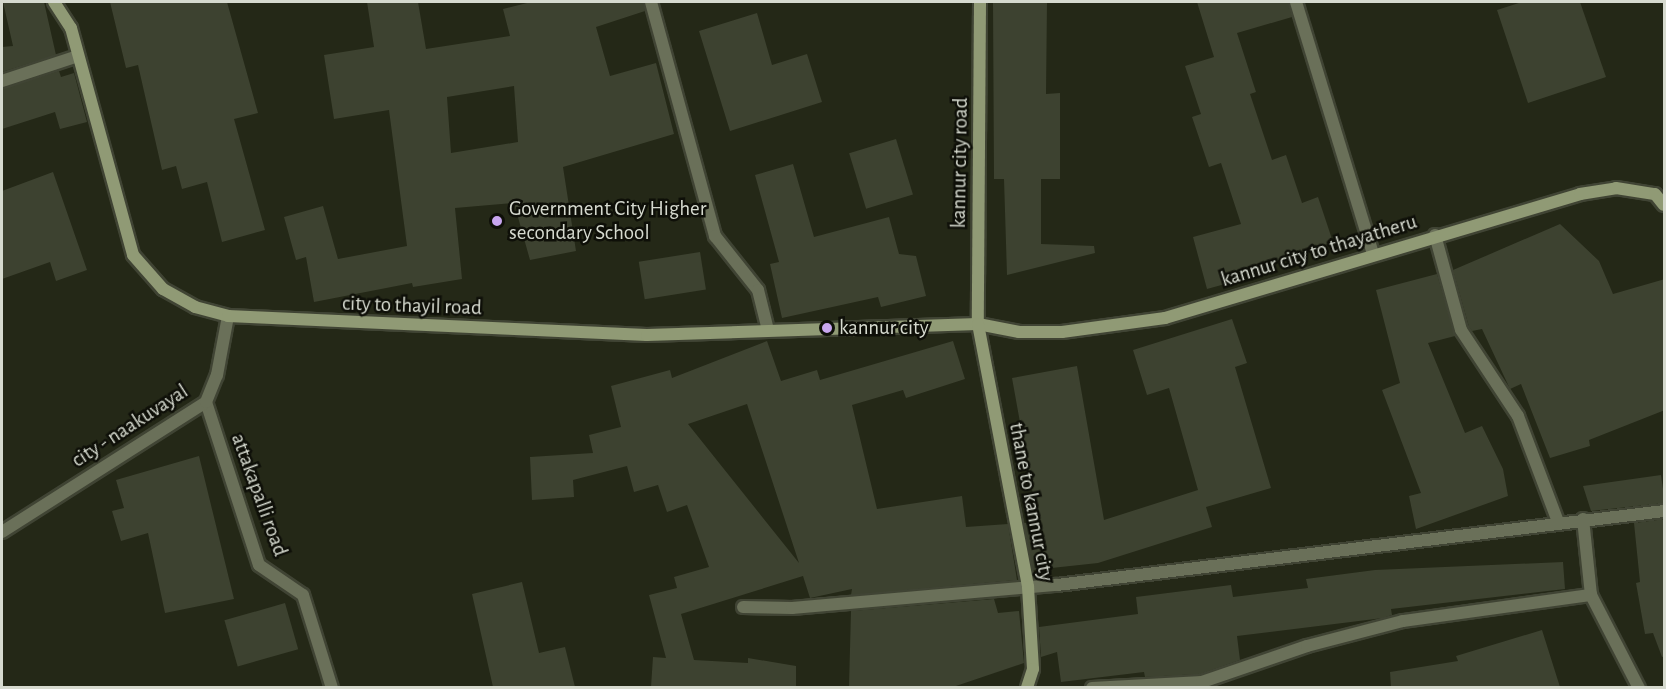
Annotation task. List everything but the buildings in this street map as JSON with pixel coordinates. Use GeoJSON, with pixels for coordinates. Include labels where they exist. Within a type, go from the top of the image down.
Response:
{"type":"FeatureCollection","features":[{"type":"Feature","properties":{"kind":"main road","name":"city to thayil road"},"geometry":{"type":"LineString","coordinates":[[54,2],[71,28],[133,255],[163,289],[195,307],[228,316],[646,335],[978,324]]}},
{"type":"Feature","properties":{"kind":"main road","name":"kannur city road"},"geometry":{"type":"LineString","coordinates":[[978,324],[980,2]]}},
{"type":"Feature","properties":{"kind":"main road","name":"kannur city to thayatheru"},"geometry":{"type":"LineString","coordinates":[[978,324],[1019,332],[1062,332],[1165,318],[1435,235],[1616,188],[1655,194],[1665,205]]}},
{"type":"Feature","properties":{"kind":"main road","name":"thane to kannur city"},"geometry":{"type":"LineString","coordinates":[[978,324],[1028,587],[1033,669],[1027,687]]}},
{"type":"Feature","properties":{"kind":"street"},"geometry":{"type":"LineString","coordinates":[[651,2],[715,236],[758,290],[768,330]]}},
{"type":"Feature","properties":{"kind":"street"},"geometry":{"type":"LineString","coordinates":[[1296,2],[1373,254]]}},
{"type":"Feature","properties":{"kind":"street"},"geometry":{"type":"LineString","coordinates":[[2,81],[78,56]]}},
{"type":"Feature","properties":{"kind":"street"},"geometry":{"type":"LineString","coordinates":[[1435,235],[1461,330],[1518,416],[1558,522]]}},
{"type":"Feature","properties":{"kind":"street","name":"city - naakuvayal"},"geometry":{"type":"LineString","coordinates":[[2,532],[206,402],[217,375],[228,316]]}},
{"type":"Feature","properties":{"kind":"street","name":"attakapalli road"},"geometry":{"type":"LineString","coordinates":[[206,402],[259,565],[303,595],[332,687]]}},
{"type":"Feature","properties":{"kind":"street"},"geometry":{"type":"LineString","coordinates":[[743,608],[1028,587],[1665,511]]}},
{"type":"Feature","properties":{"kind":"street"},"geometry":{"type":"LineString","coordinates":[[1583,519],[1591,595],[1639,687]]}},
{"type":"Feature","properties":{"kind":"street"},"geometry":{"type":"LineString","coordinates":[[1092,687],[1202,682],[1326,640],[1403,621],[1591,595]]}},
{"type":"Feature","properties":{"kind":"place","name":"Government City Higher secondary School"},"geometry":{"type":"Point","coordinates":[497,221]}},
{"type":"Feature","properties":{"kind":"place","name":"kannur city"},"geometry":{"type":"Point","coordinates":[827,328]}}]}
